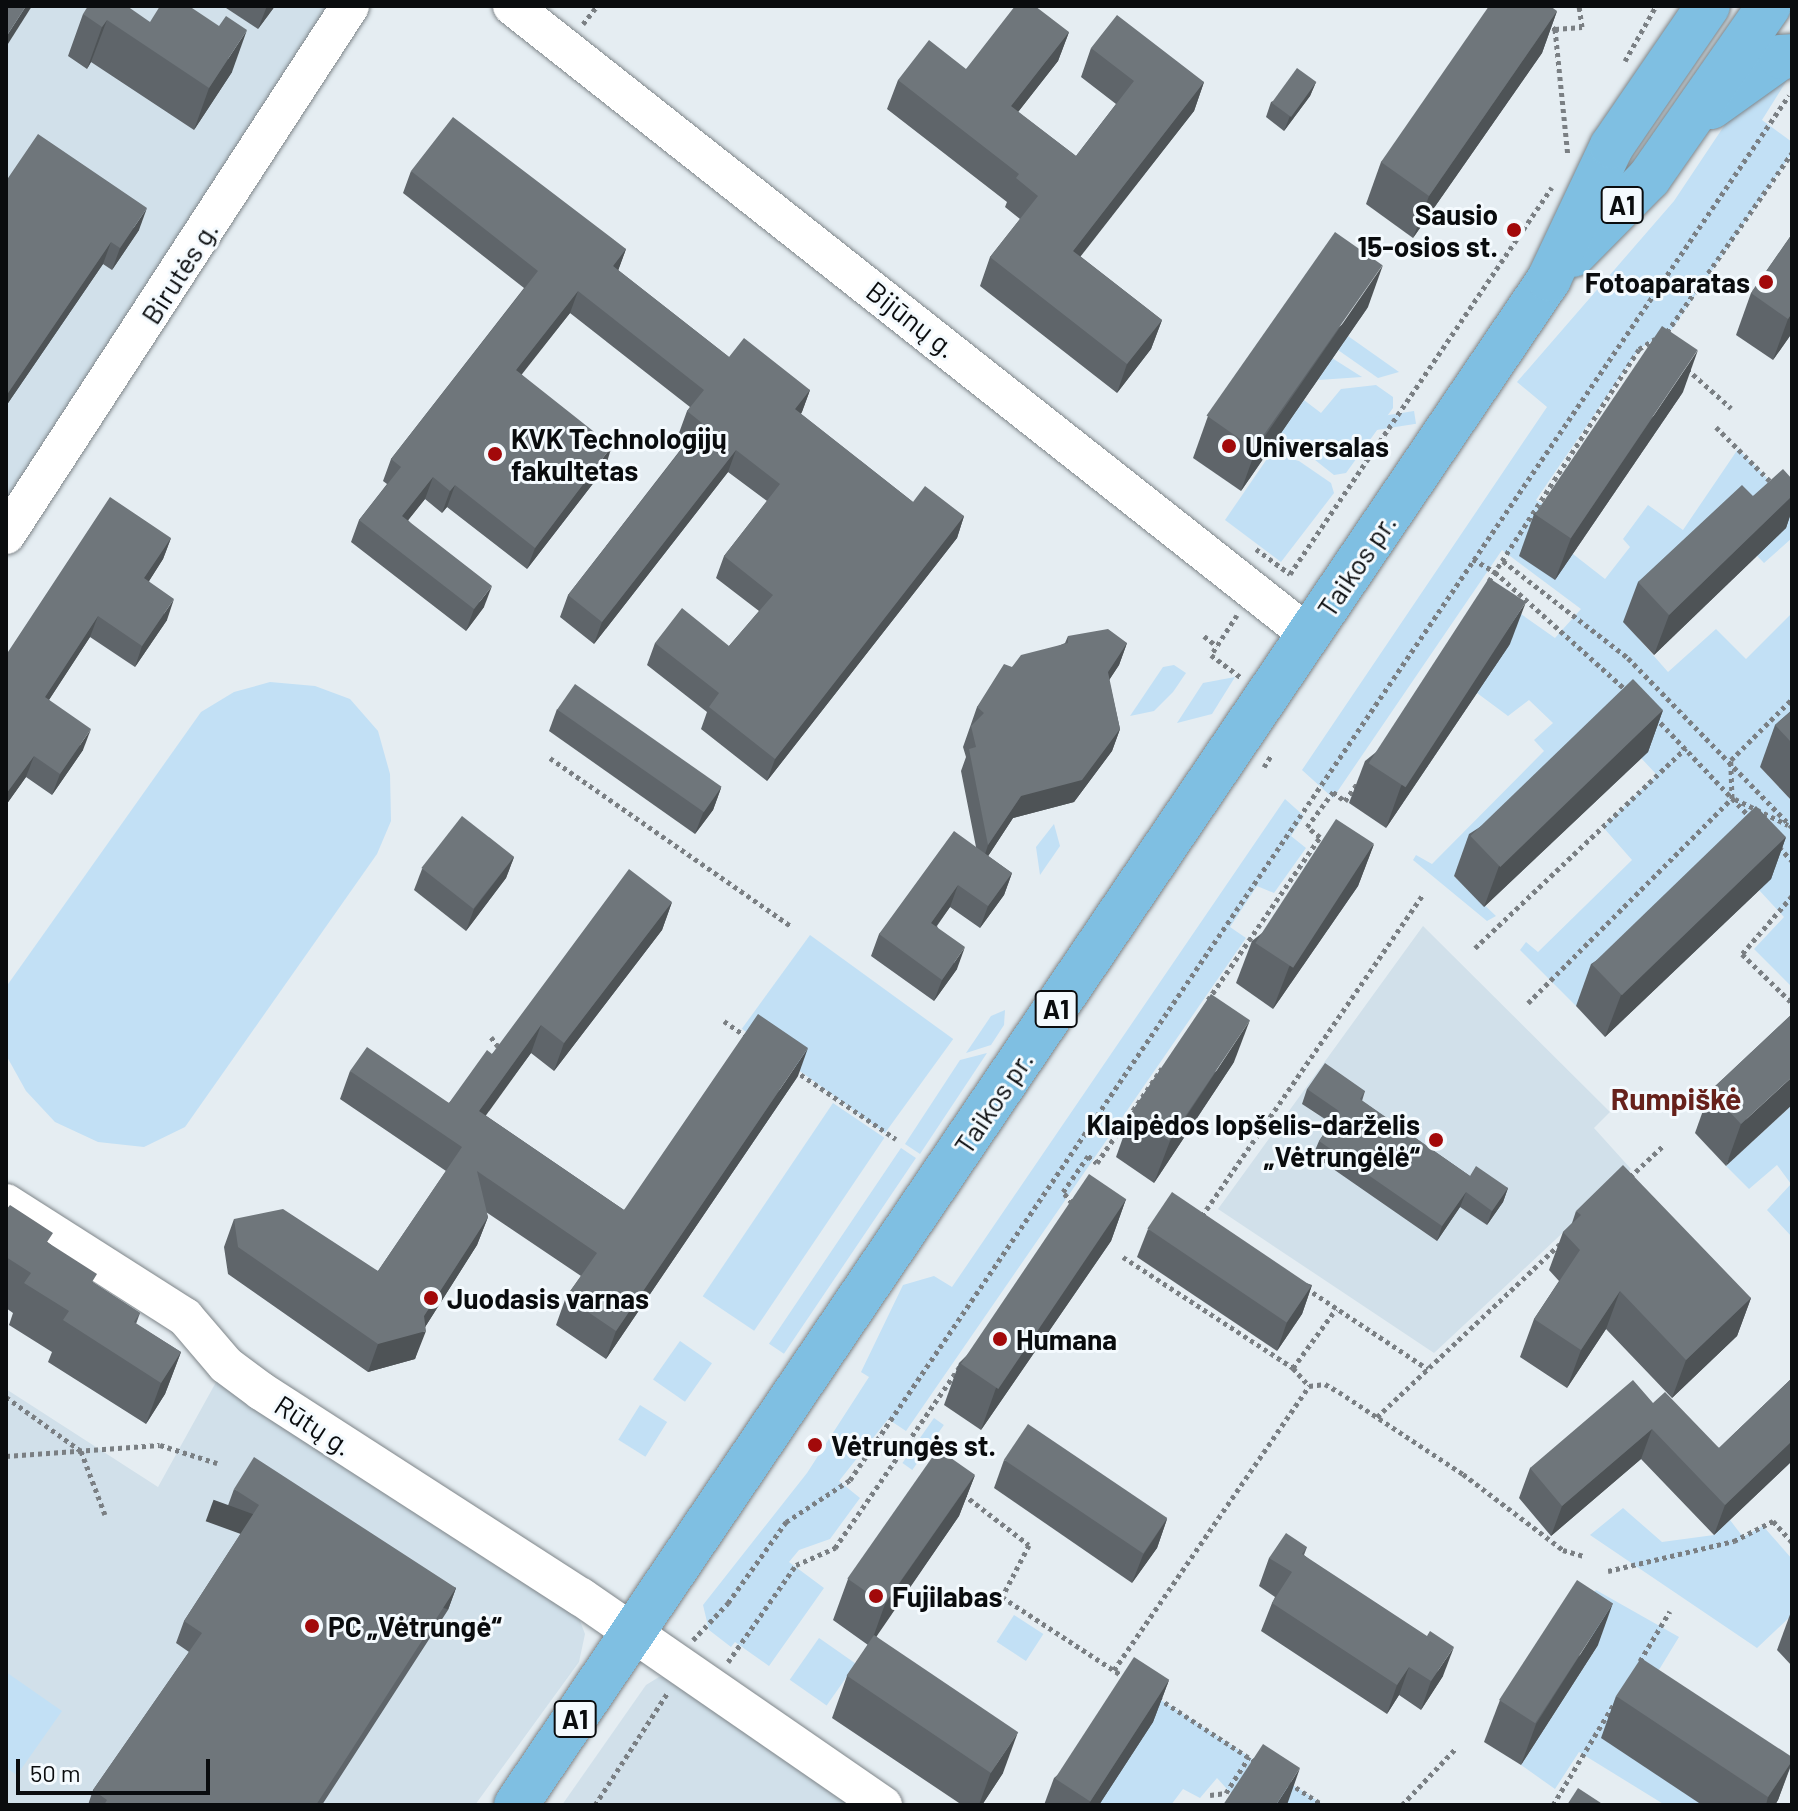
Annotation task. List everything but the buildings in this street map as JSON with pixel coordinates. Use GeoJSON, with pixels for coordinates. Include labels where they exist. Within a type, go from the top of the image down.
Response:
{"type":"FeatureCollection","features":[{"type":"Feature","properties":{"kind":"main road","name":"Taikos pr."},"geometry":{"type":"LineString","coordinates":[[516,1805],[1549,279],[1612,146],[1708,6]]}},
{"type":"Feature","properties":{"kind":"main road","name":"Taikos pr."},"geometry":{"type":"LineString","coordinates":[[1549,279],[1649,178],[1769,6]]}},
{"type":"Feature","properties":{"kind":"main road"},"geometry":{"type":"LineString","coordinates":[[1686,125],[1781,57],[1792,56]]}},
{"type":"Feature","properties":{"kind":"street","name":"Birutės g."},"geometry":{"type":"LineString","coordinates":[[6,535],[350,6]]}},
{"type":"Feature","properties":{"kind":"street","name":"Bijūnų g."},"geometry":{"type":"LineString","coordinates":[[512,6],[1309,635]]}},
{"type":"Feature","properties":{"kind":"street","name":"Rūtų g."},"geometry":{"type":"LineString","coordinates":[[6,1203],[185,1317],[226,1365],[261,1391],[633,1633],[691,1657],[883,1805]]}},
{"type":"Feature","properties":{"kind":"path"},"geometry":{"type":"LineString","coordinates":[[1533,14],[1555,29],[1582,27],[1579,6]]}},
{"type":"Feature","properties":{"kind":"path"},"geometry":{"type":"LineString","coordinates":[[1555,29],[1568,164]]}},
{"type":"Feature","properties":{"kind":"path"},"geometry":{"type":"LineString","coordinates":[[595,1805],[691,1657],[693,1640],[728,1603],[786,1522],[850,1480],[1792,91]]}},
{"type":"Feature","properties":{"kind":"path"},"geometry":{"type":"LineString","coordinates":[[1486,585],[1639,349],[1672,329],[1792,153]]}},
{"type":"Feature","properties":{"kind":"path"},"geometry":{"type":"LineString","coordinates":[[1277,565],[1290,574],[1559,177]]}},
{"type":"Feature","properties":{"kind":"path"},"geometry":{"type":"LineString","coordinates":[[1655,339],[1666,349]]}},
{"type":"Feature","properties":{"kind":"path"},"geometry":{"type":"LineString","coordinates":[[1677,359],[1731,408]]}},
{"type":"Feature","properties":{"kind":"path"},"geometry":{"type":"LineString","coordinates":[[1716,427],[1781,492]]}},
{"type":"Feature","properties":{"kind":"path"},"geometry":{"type":"LineString","coordinates":[[1473,559],[1495,572],[1634,698]]}},
{"type":"Feature","properties":{"kind":"path"},"geometry":{"type":"LineString","coordinates":[[1503,561],[1628,658],[1731,760],[1792,827],[1732,798]]}},
{"type":"Feature","properties":{"kind":"path"},"geometry":{"type":"LineString","coordinates":[[1204,636],[1217,646]]}},
{"type":"Feature","properties":{"kind":"path"},"geometry":{"type":"LineString","coordinates":[[1528,1003],[1732,798],[1731,760],[1792,699]]}},
{"type":"Feature","properties":{"kind":"path"},"geometry":{"type":"LineString","coordinates":[[1646,709],[1752,819]]}},
{"type":"Feature","properties":{"kind":"path"},"geometry":{"type":"LineString","coordinates":[[1475,948],[1686,748]]}},
{"type":"Feature","properties":{"kind":"path"},"geometry":{"type":"LineString","coordinates":[[550,758],[791,926]]}},
{"type":"Feature","properties":{"kind":"path"},"geometry":{"type":"LineString","coordinates":[[1204,1007],[1320,837],[1307,827],[1333,792],[1345,801],[1366,768]]}},
{"type":"Feature","properties":{"kind":"path"},"geometry":{"type":"LineString","coordinates":[[1772,840],[1792,861]]}},
{"type":"Feature","properties":{"kind":"path"},"geometry":{"type":"LineString","coordinates":[[1202,1216],[1423,895]]}},
{"type":"Feature","properties":{"kind":"path"},"geometry":{"type":"LineString","coordinates":[[1792,896],[1742,954],[1792,1003]]}},
{"type":"Feature","properties":{"kind":"path"},"geometry":{"type":"LineString","coordinates":[[724,1021],[760,1046]]}},
{"type":"Feature","properties":{"kind":"path"},"geometry":{"type":"LineString","coordinates":[[491,1037],[506,1058]]}},
{"type":"Feature","properties":{"kind":"path"},"geometry":{"type":"LineString","coordinates":[[1065,1213],[1073,1200],[1063,1192],[1088,1156],[1097,1163],[1168,1059]]}},
{"type":"Feature","properties":{"kind":"path"},"geometry":{"type":"LineString","coordinates":[[785,1063],[896,1139]]}},
{"type":"Feature","properties":{"kind":"path"},"geometry":{"type":"LineString","coordinates":[[1619,1187],[1664,1145]]}},
{"type":"Feature","properties":{"kind":"path"},"geometry":{"type":"LineString","coordinates":[[1191,1209],[1214,1225]]}},
{"type":"Feature","properties":{"kind":"path"},"geometry":{"type":"LineString","coordinates":[[1377,1417],[1574,1230]]}},
{"type":"Feature","properties":{"kind":"path"},"geometry":{"type":"LineString","coordinates":[[1123,1257],[1293,1368],[1309,1386]]}},
{"type":"Feature","properties":{"kind":"path"},"geometry":{"type":"LineString","coordinates":[[1300,1284],[1428,1369]]}},
{"type":"Feature","properties":{"kind":"path"},"geometry":{"type":"LineString","coordinates":[[1293,1368],[1336,1309]]}},
{"type":"Feature","properties":{"kind":"path"},"geometry":{"type":"LineString","coordinates":[[718,1657],[727,1663],[796,1565],[835,1548],[968,1354]]}},
{"type":"Feature","properties":{"kind":"path"},"geometry":{"type":"LineString","coordinates":[[1114,1670],[1309,1386],[1325,1384],[1463,1474],[1563,1550],[1584,1556]]}},
{"type":"Feature","properties":{"kind":"path"},"geometry":{"type":"LineString","coordinates":[[6,1397],[81,1451],[105,1515]]}},
{"type":"Feature","properties":{"kind":"path"},"geometry":{"type":"LineString","coordinates":[[6,1456],[160,1445],[217,1463]]}},
{"type":"Feature","properties":{"kind":"path"},"geometry":{"type":"LineString","coordinates":[[953,1486],[1029,1545],[1002,1597],[1137,1685]]}},
{"type":"Feature","properties":{"kind":"path"},"geometry":{"type":"LineString","coordinates":[[1608,1571],[1734,1541],[1773,1521],[1792,1542]]}},
{"type":"Feature","properties":{"kind":"path"},"geometry":{"type":"LineString","coordinates":[[1645,1672],[1637,1666],[1670,1611]]}},
{"type":"Feature","properties":{"kind":"path"},"geometry":{"type":"LineString","coordinates":[[1553,1805],[1621,1692]]}},
{"type":"Feature","properties":{"kind":"path"},"geometry":{"type":"LineString","coordinates":[[1150,1693],[1261,1765]]}},
{"type":"Feature","properties":{"kind":"path"},"geometry":{"type":"LineString","coordinates":[[1402,1805],[1456,1748]]}},
{"type":"Feature","properties":{"kind":"path"},"geometry":{"type":"LineString","coordinates":[[1210,1795],[1226,1793],[1249,1757]]}},
{"type":"Feature","properties":{"kind":"path"},"geometry":{"type":"LineString","coordinates":[[1286,1781],[1323,1805]]}},
{"type":"Feature","properties":{"kind":"shaded area"},"geometry":{"type":"Polygon","coordinates":[[[6,6],[336,6],[6,502],[6,6]]]}},
{"type":"Feature","properties":{"kind":"shaded area"},"geometry":{"type":"Polygon","coordinates":[[[1792,72],[1762,120],[1792,142],[1792,153],[1672,329],[1639,349],[1536,500],[1551,509],[1573,554],[1605,579],[1630,547],[1623,539],[1648,505],[1683,530],[1738,449],[1792,503],[1792,538],[1764,563],[1727,525],[1624,622],[1668,672],[1716,629],[1746,659],[1792,613],[1792,737],[1760,767],[1792,801],[1792,987],[1754,949],[1784,917],[1759,890],[1770,879],[1741,848],[1576,1006],[1520,950],[1526,942],[1538,952],[1632,860],[1603,827],[1657,775],[1641,758],[1647,752],[1454,876],[1496,916],[1487,921],[1413,860],[1416,855],[1432,864],[1544,751],[1534,740],[1553,723],[1529,700],[1508,716],[1477,693],[1491,593],[1555,638],[1581,609],[1502,550],[1333,798],[1302,770],[1547,407],[1517,382],[1674,201],[1744,96],[1792,72]]]}},
{"type":"Feature","properties":{"kind":"shaded area"},"geometry":{"type":"Polygon","coordinates":[[[1348,336],[1399,372],[1378,378],[1338,350],[1348,336]]]}},
{"type":"Feature","properties":{"kind":"shaded area"},"geometry":{"type":"Polygon","coordinates":[[[1332,358],[1362,377],[1318,380],[1332,358]]]}},
{"type":"Feature","properties":{"kind":"shaded area"},"geometry":{"type":"Polygon","coordinates":[[[1376,385],[1393,397],[1393,408],[1346,473],[1334,475],[1281,433],[1304,400],[1321,413],[1341,389],[1376,385]]]}},
{"type":"Feature","properties":{"kind":"shaded area"},"geometry":{"type":"Polygon","coordinates":[[[1414,411],[1416,424],[1249,450],[1247,437],[1414,411]]]}},
{"type":"Feature","properties":{"kind":"shaded area"},"geometry":{"type":"Polygon","coordinates":[[[1271,453],[1299,461],[1331,483],[1334,493],[1281,562],[1225,520],[1271,453]]]}},
{"type":"Feature","properties":{"kind":"shaded area"},"geometry":{"type":"Polygon","coordinates":[[[1174,665],[1186,673],[1173,692],[1154,711],[1130,716],[1163,667],[1174,665]]]}},
{"type":"Feature","properties":{"kind":"shaded area"},"geometry":{"type":"Polygon","coordinates":[[[1235,677],[1212,714],[1177,723],[1203,683],[1235,677]]]}},
{"type":"Feature","properties":{"kind":"shaded area"},"geometry":{"type":"Polygon","coordinates":[[[270,682],[315,686],[350,699],[378,731],[390,774],[391,821],[377,854],[185,1127],[144,1147],[98,1142],[55,1122],[26,1091],[6,1055],[6,987],[201,712],[234,692],[270,682]]]}},
{"type":"Feature","properties":{"kind":"shaded area"},"geometry":{"type":"Polygon","coordinates":[[[1285,799],[1304,816],[1291,836],[1306,848],[1274,893],[1257,886],[1230,927],[1246,938],[906,1431],[888,1419],[839,1481],[860,1498],[830,1539],[799,1550],[789,1562],[824,1588],[769,1666],[735,1642],[731,1647],[709,1630],[703,1605],[807,1473],[869,1377],[861,1372],[903,1285],[934,1276],[952,1287],[1285,799]]]}},
{"type":"Feature","properties":{"kind":"shaded area"},"geometry":{"type":"Polygon","coordinates":[[[1054,824],[1060,846],[1040,875],[1036,847],[1054,824]]]}},
{"type":"Feature","properties":{"kind":"shaded area","name":"Klaipėdos lopšelis-darželis „Vėtrungėlė“"},"geometry":{"type":"Polygon","coordinates":[[[1423,926],[1610,1112],[1594,1128],[1631,1169],[1434,1353],[1218,1209],[1423,926]]]}},
{"type":"Feature","properties":{"kind":"shaded area"},"geometry":{"type":"Polygon","coordinates":[[[810,935],[953,1039],[885,1133],[742,1029],[810,935]]]}},
{"type":"Feature","properties":{"kind":"shaded area"},"geometry":{"type":"Polygon","coordinates":[[[1005,1010],[1004,1025],[991,1045],[966,1053],[991,1016],[1005,1010]]]}},
{"type":"Feature","properties":{"kind":"shaded area"},"geometry":{"type":"Polygon","coordinates":[[[987,1053],[920,1154],[905,1144],[960,1060],[987,1053]]]}},
{"type":"Feature","properties":{"kind":"shaded area"},"geometry":{"type":"Polygon","coordinates":[[[833,1103],[884,1138],[754,1331],[703,1296],[833,1103]]]}},
{"type":"Feature","properties":{"kind":"shaded area"},"geometry":{"type":"Polygon","coordinates":[[[1792,1105],[1792,1237],[1767,1210],[1791,1184],[1777,1165],[1749,1189],[1726,1166],[1792,1105]]]}},
{"type":"Feature","properties":{"kind":"shaded area"},"geometry":{"type":"Polygon","coordinates":[[[901,1148],[916,1158],[784,1354],[769,1344],[901,1148]]]}},
{"type":"Feature","properties":{"kind":"shaded area"},"geometry":{"type":"Polygon","coordinates":[[[680,1341],[712,1363],[685,1402],[653,1380],[680,1341]]]}},
{"type":"Feature","properties":{"kind":"shaded area"},"geometry":{"type":"Polygon","coordinates":[[[220,1375],[579,1618],[585,1634],[579,1662],[475,1805],[6,1805],[6,1389],[158,1487],[220,1375]]]}},
{"type":"Feature","properties":{"kind":"shaded area"},"geometry":{"type":"Polygon","coordinates":[[[640,1405],[667,1422],[645,1457],[618,1440],[640,1405]]]}},
{"type":"Feature","properties":{"kind":"shaded area"},"geometry":{"type":"Polygon","coordinates":[[[934,1418],[944,1425],[912,1470],[902,1463],[934,1418]]]}},
{"type":"Feature","properties":{"kind":"shaded area"},"geometry":{"type":"Polygon","coordinates":[[[1623,1508],[1662,1542],[1714,1535],[1730,1520],[1743,1537],[1763,1526],[1792,1559],[1792,1615],[1757,1648],[1590,1535],[1623,1508]]]}},
{"type":"Feature","properties":{"kind":"shaded area"},"geometry":{"type":"Polygon","coordinates":[[[1596,1590],[1679,1637],[1654,1678],[1702,1805],[1665,1805],[1579,1752],[1555,1789],[1521,1765],[1598,1645],[1562,1622],[1596,1590]]]}},
{"type":"Feature","properties":{"kind":"shaded area"},"geometry":{"type":"Polygon","coordinates":[[[1014,1615],[1043,1634],[1026,1661],[997,1642],[1014,1615]]]}},
{"type":"Feature","properties":{"kind":"shaded area"},"geometry":{"type":"Polygon","coordinates":[[[819,1638],[856,1664],[827,1706],[790,1680],[819,1638]]]}},
{"type":"Feature","properties":{"kind":"shaded area"},"geometry":{"type":"Polygon","coordinates":[[[6,1672],[62,1711],[17,1775],[6,1768],[6,1672]]]}},
{"type":"Feature","properties":{"kind":"shaded area"},"geometry":{"type":"Polygon","coordinates":[[[659,1677],[668,1677],[857,1805],[562,1805],[646,1685],[659,1677]]]}},
{"type":"Feature","properties":{"kind":"shaded area"},"geometry":{"type":"Polygon","coordinates":[[[1125,1677],[1324,1805],[1238,1801],[1217,1778],[1200,1798],[1183,1789],[1171,1805],[1099,1805],[1125,1677]]]}},
{"type":"Feature","properties":{"kind":"place","name":"Sausio 15-osios st."},"geometry":{"type":"Point","coordinates":[1514,230]}},
{"type":"Feature","properties":{"kind":"place","name":"Fotoaparatas"},"geometry":{"type":"Point","coordinates":[1766,282]}},
{"type":"Feature","properties":{"kind":"place","name":"Universalas"},"geometry":{"type":"Point","coordinates":[1229,446]}},
{"type":"Feature","properties":{"kind":"place","name":"KVK Technologijų fakultetas"},"geometry":{"type":"Point","coordinates":[495,454]}},
{"type":"Feature","properties":{"kind":"place","name":"Klaipėdos lopšelis-darželis „Vėtrungėlė“"},"geometry":{"type":"Point","coordinates":[1436,1140]}},
{"type":"Feature","properties":{"kind":"place","name":"Juodasis varnas"},"geometry":{"type":"Point","coordinates":[431,1298]}},
{"type":"Feature","properties":{"kind":"place","name":"Humana"},"geometry":{"type":"Point","coordinates":[1000,1339]}},
{"type":"Feature","properties":{"kind":"place","name":"Vėtrungės st."},"geometry":{"type":"Point","coordinates":[815,1445]}},
{"type":"Feature","properties":{"kind":"place","name":"Fujilabas"},"geometry":{"type":"Point","coordinates":[876,1596]}},
{"type":"Feature","properties":{"kind":"place","name":"PC „Vėtrungė“"},"geometry":{"type":"Point","coordinates":[312,1626]}},
{"type":"Feature","properties":{"kind":"district","name":"Rumpiškė"},"geometry":{"type":"Point","coordinates":[1676,1098]}}]}
